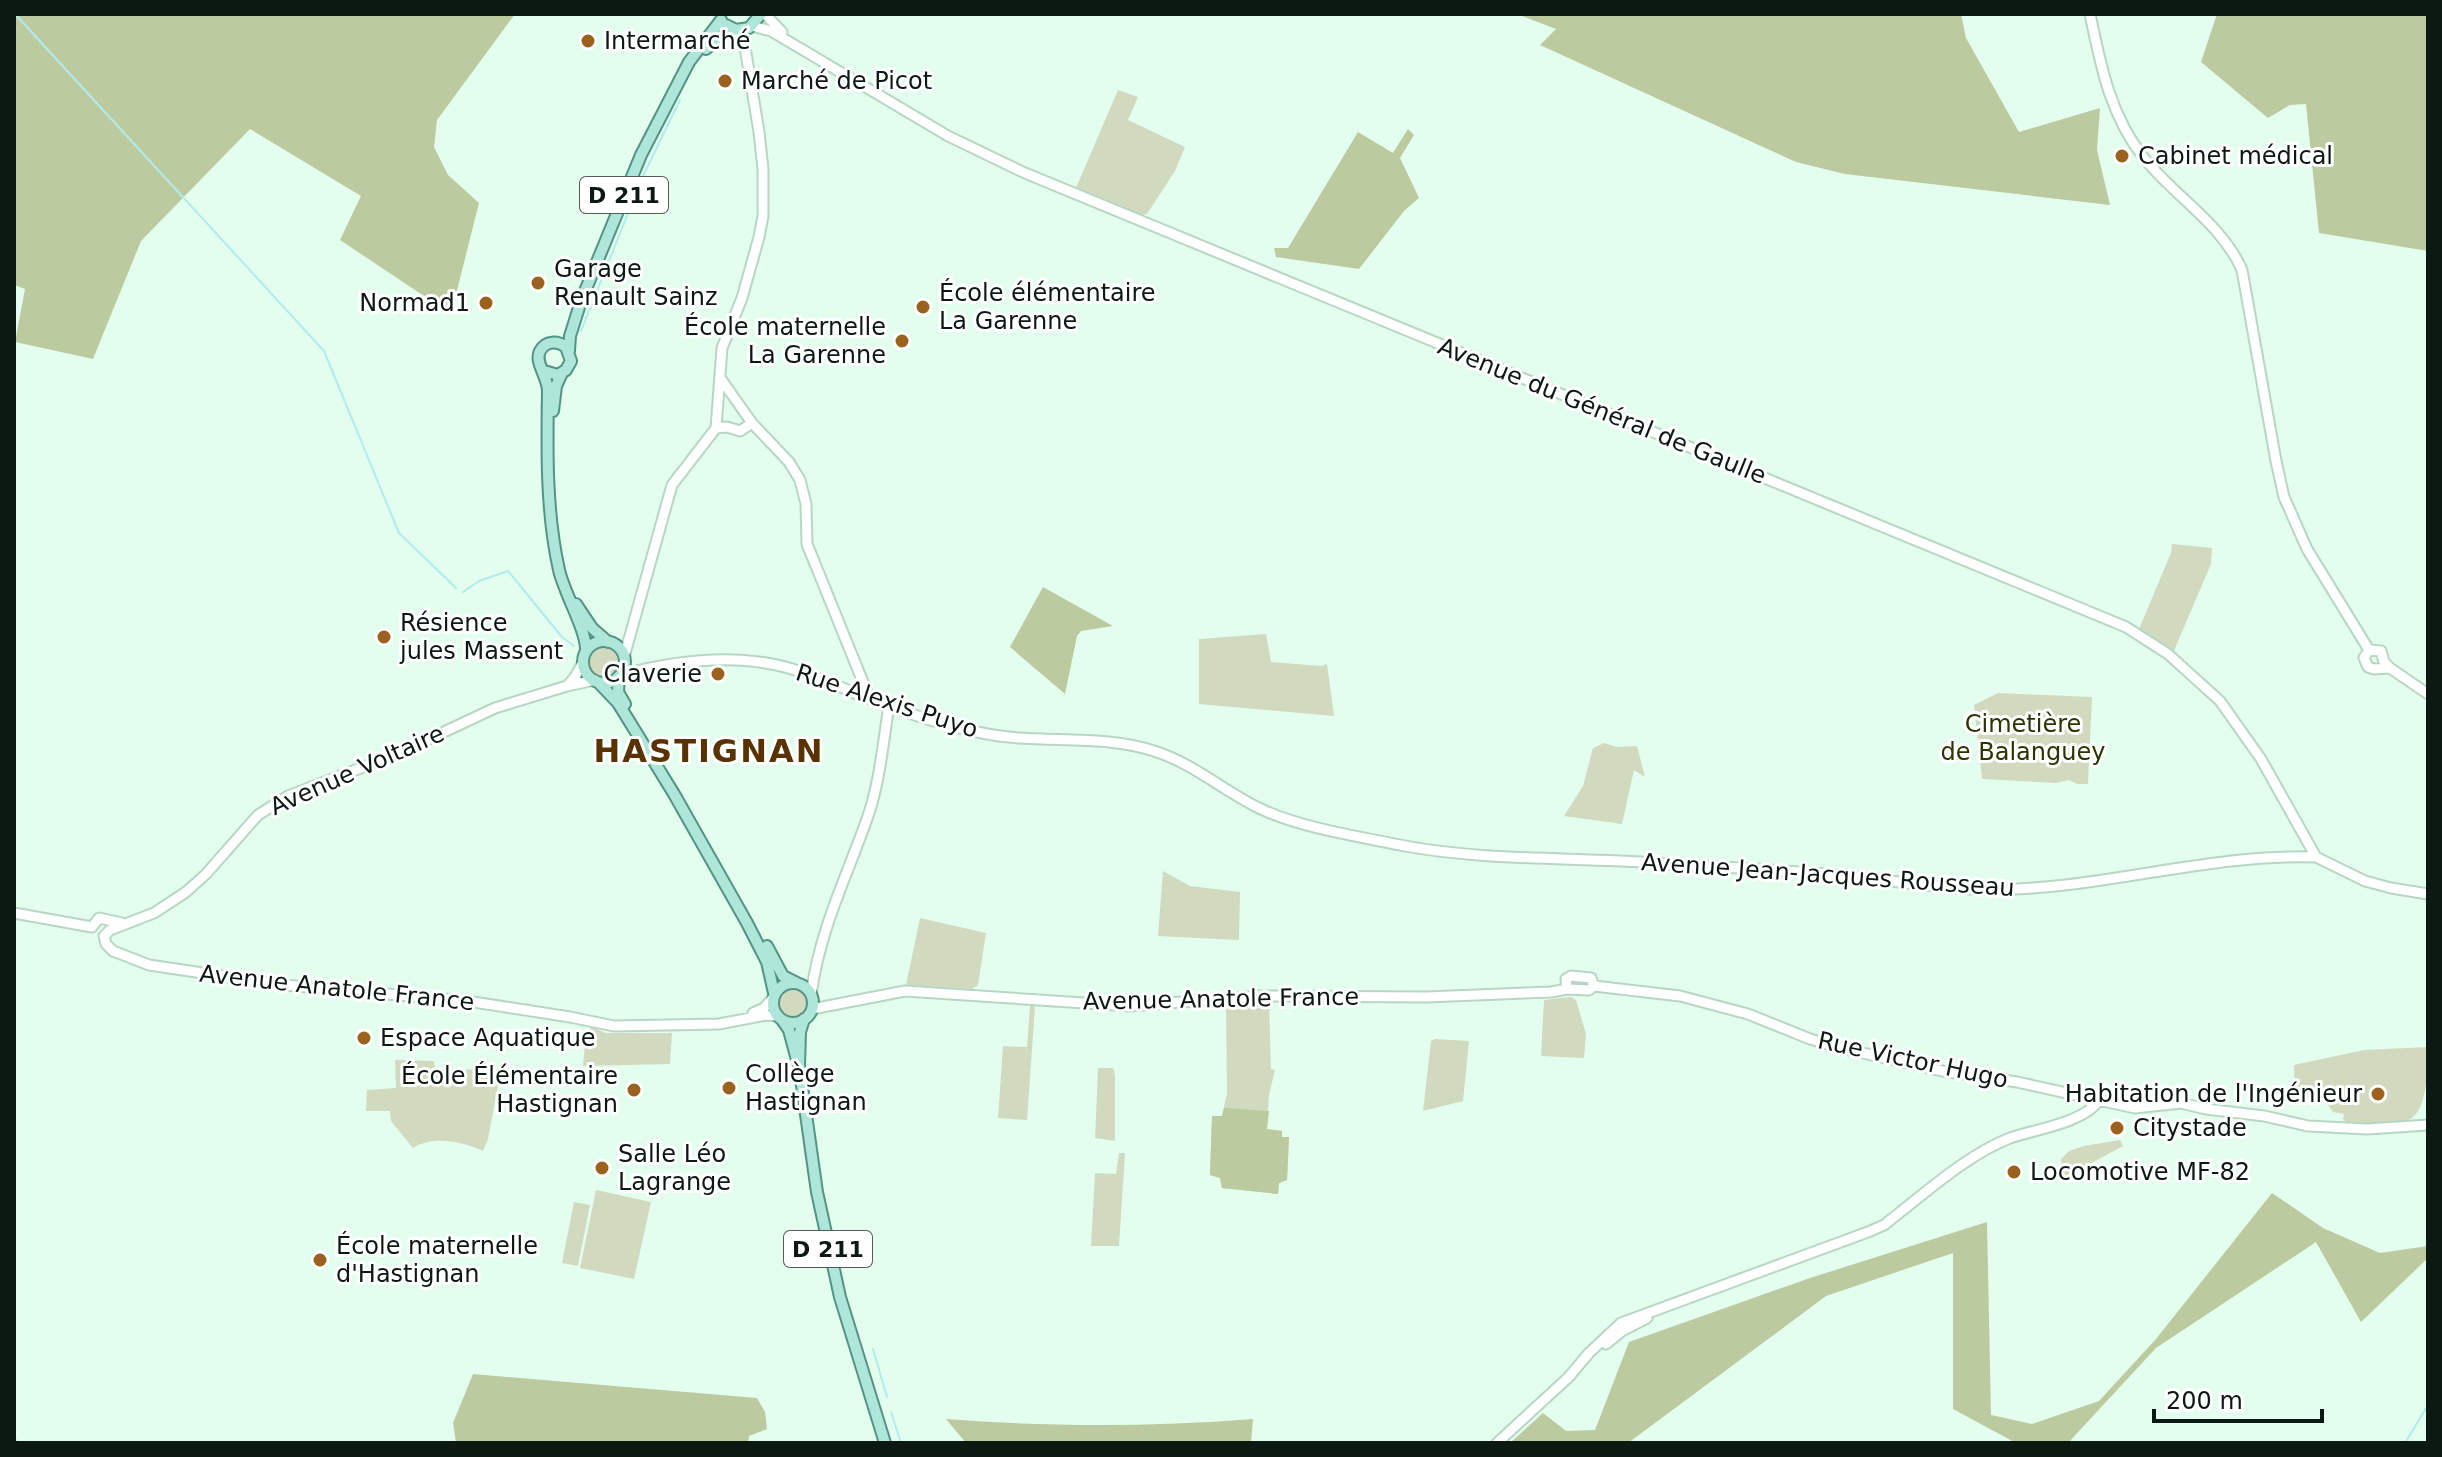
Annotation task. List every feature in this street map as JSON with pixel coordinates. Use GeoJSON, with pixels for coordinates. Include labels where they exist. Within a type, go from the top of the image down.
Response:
{"type":"FeatureCollection","features":[{"type":"Feature","properties":{"kind":"main road"},"geometry":{"type":"LineString","coordinates":[[720,17],[734,29],[750,27],[763,14]]}},
{"type":"Feature","properties":{"kind":"main road","name":"D 211"},"geometry":{"type":"LineString","coordinates":[[569,351],[570,336],[581,301],[641,155],[694,54],[720,17]]}},
{"type":"Feature","properties":{"kind":"main road","name":"D 211"},"geometry":{"type":"LineString","coordinates":[[673,91],[698,57],[734,29]]}},
{"type":"Feature","properties":{"kind":"main road","name":"D 211"},"geometry":{"type":"LineString","coordinates":[[553,342],[563,332],[581,301]]}},
{"type":"Feature","properties":{"kind":"main road"},"geometry":{"type":"LineString","coordinates":[[553,342],[563,344],[569,351],[571,361],[556,386],[553,414],[559,546],[564,570],[576,604],[592,628],[617,646],[624,659],[619,676],[620,696],[722,866],[779,970],[800,984],[812,1001],[804,1019],[793,1023],[780,1018],[774,1011],[770,972],[729,890],[618,703],[586,673],[583,632],[565,591],[554,545],[547,443],[548,385],[538,361],[544,346],[553,342]]}},
{"type":"Feature","properties":{"kind":"main road"},"geometry":{"type":"LineString","coordinates":[[544,371],[553,375],[562,373]]}},
{"type":"Feature","properties":{"kind":"main road"},"geometry":{"type":"LineString","coordinates":[[586,651],[596,643],[610,642]]}},
{"type":"Feature","properties":{"kind":"main road"},"geometry":{"type":"LineString","coordinates":[[596,681],[609,682],[619,676]]}},
{"type":"Feature","properties":{"kind":"main road"},"geometry":{"type":"LineString","coordinates":[[774,996],[784,984],[800,984]]}},
{"type":"Feature","properties":{"kind":"main road","name":"D 211"},"geometry":{"type":"LineString","coordinates":[[780,1018],[789,1030],[799,1065],[828,1251],[883,1443]]}},
{"type":"Feature","properties":{"kind":"main road","name":"D 211"},"geometry":{"type":"LineString","coordinates":[[799,1065],[800,1032],[804,1019]]}},
{"type":"Feature","properties":{"kind":"street","name":"Avenue du Général de Gaulle"},"geometry":{"type":"LineString","coordinates":[[763,14],[800,48]]}},
{"type":"Feature","properties":{"kind":"street"},"geometry":{"type":"LineString","coordinates":[[2090,14],[2104,81],[2121,125],[2144,159],[2232,251],[2246,282],[2276,461],[2290,512],[2307,549],[2369,650]]}},
{"type":"Feature","properties":{"kind":"street"},"geometry":{"type":"LineString","coordinates":[[744,41],[750,27]]}},
{"type":"Feature","properties":{"kind":"street","name":"Avenue du Général de Gaulle"},"geometry":{"type":"LineString","coordinates":[[750,27],[762,27],[983,155],[2126,627],[2168,654],[2220,701],[2261,759],[2316,857]]}},
{"type":"Feature","properties":{"kind":"street"},"geometry":{"type":"LineString","coordinates":[[639,671],[624,659],[628,635],[672,485],[716,428],[724,340],[746,286],[763,216],[759,132],[744,41],[734,29]]}},
{"type":"Feature","properties":{"kind":"street"},"geometry":{"type":"LineString","coordinates":[[721,379],[752,423],[789,462],[800,480],[806,504],[807,544],[867,692],[866,697]]}},
{"type":"Feature","properties":{"kind":"street"},"geometry":{"type":"LineString","coordinates":[[716,428],[740,431],[752,423]]}},
{"type":"Feature","properties":{"kind":"street"},"geometry":{"type":"LineString","coordinates":[[610,642],[628,635]]}},
{"type":"Feature","properties":{"kind":"street"},"geometry":{"type":"LineString","coordinates":[[2369,650],[2364,658],[2365,664],[2374,669],[2385,665]]}},
{"type":"Feature","properties":{"kind":"street"},"geometry":{"type":"LineString","coordinates":[[2369,650],[2381,651],[2385,665],[2428,694]]}},
{"type":"Feature","properties":{"kind":"street"},"geometry":{"type":"LineString","coordinates":[[567,686],[583,662]]}},
{"type":"Feature","properties":{"kind":"street","name":"Rue Alexis Puyo"},"geometry":{"type":"LineString","coordinates":[[619,676],[677,663],[764,662],[802,672],[889,706],[984,734],[1022,739],[1102,740],[1148,749],[1186,765],[1242,800],[1279,817],[1356,835]]}},
{"type":"Feature","properties":{"kind":"street","name":"Avenue Voltaire"},"geometry":{"type":"LineString","coordinates":[[92,927],[99,918],[108,929],[133,921],[154,913],[186,892],[258,815],[288,796],[397,754],[495,708],[567,686],[596,681]]}},
{"type":"Feature","properties":{"kind":"street"},"geometry":{"type":"LineString","coordinates":[[812,1001],[814,977],[828,917],[869,815],[889,706]]}},
{"type":"Feature","properties":{"kind":"street","name":"Avenue Jean-Jacques Rousseau"},"geometry":{"type":"LineString","coordinates":[[1356,835],[1406,846],[1470,854],[1772,870],[1969,889],[2025,888],[2146,874],[2236,859],[2316,857]]}},
{"type":"Feature","properties":{"kind":"street"},"geometry":{"type":"LineString","coordinates":[[2316,857],[2365,881],[2428,894]]}},
{"type":"Feature","properties":{"kind":"street"},"geometry":{"type":"LineString","coordinates":[[14,913],[92,927]]}},
{"type":"Feature","properties":{"kind":"street","name":"Avenue Anatole France"},"geometry":{"type":"LineString","coordinates":[[92,927],[96,934],[108,929]]}},
{"type":"Feature","properties":{"kind":"street","name":"Avenue Anatole France"},"geometry":{"type":"LineString","coordinates":[[108,929],[106,944],[113,951],[149,965],[284,985],[467,1001],[614,1026],[719,1024],[766,1015],[780,1018]]}},
{"type":"Feature","properties":{"kind":"street","name":"Rue Victor Hugo"},"geometry":{"type":"LineString","coordinates":[[1567,989],[1566,979],[1571,976],[1591,978],[1594,986],[1680,996],[1748,1014],[1841,1048],[1942,1071],[2017,1082],[2146,1109],[2175,1103],[2308,1126],[2367,1129],[2424,1125]]}},
{"type":"Feature","properties":{"kind":"street"},"geometry":{"type":"LineString","coordinates":[[800,984],[814,977]]}},
{"type":"Feature","properties":{"kind":"street","name":"Avenue Anatole France"},"geometry":{"type":"LineString","coordinates":[[812,1001],[827,1005],[905,991],[1129,1006],[1259,996],[1426,997],[1567,989]]}},
{"type":"Feature","properties":{"kind":"street","name":"Avenue Anatole France"},"geometry":{"type":"LineString","coordinates":[[583,1019],[591,1017],[638,1023],[719,1020],[755,1013],[774,996]]}},
{"type":"Feature","properties":{"kind":"street"},"geometry":{"type":"LineString","coordinates":[[1497,1443],[1622,1331],[1677,1302],[1884,1225],[1983,1151],[2090,1112],[2099,1100]]}},
{"type":"Feature","properties":{"kind":"green space"},"geometry":{"type":"Polygon","coordinates":[[[14,14],[515,14],[437,120],[434,147],[448,175],[479,203],[451,314],[340,240],[361,196],[250,129],[141,241],[93,359],[15,342],[25,289],[14,285],[14,14]]]}},
{"type":"Feature","properties":{"kind":"green space"},"geometry":{"type":"Polygon","coordinates":[[[1517,14],[1961,14],[1966,38],[2019,132],[2100,108],[2097,150],[2110,205],[1845,174],[1796,162],[1540,45],[1556,29],[1517,14]]]}},
{"type":"Feature","properties":{"kind":"green space"},"geometry":{"type":"Polygon","coordinates":[[[2217,14],[2428,14],[2428,251],[2319,233],[2306,104],[2290,105],[2268,118],[2201,62],[2217,14]]]}},
{"type":"Feature","properties":{"kind":"green space"},"geometry":{"type":"Polygon","coordinates":[[[1118,90],[1138,97],[1128,120],[1185,147],[1175,171],[1147,214],[1142,215],[1076,188],[1118,90]]]}},
{"type":"Feature","properties":{"kind":"green space"},"geometry":{"type":"Polygon","coordinates":[[[1408,129],[1414,135],[1400,158],[1419,198],[1404,211],[1359,269],[1276,257],[1274,248],[1288,248],[1358,132],[1393,153],[1408,129]]]}},
{"type":"Feature","properties":{"kind":"green space"},"geometry":{"type":"Polygon","coordinates":[[[2172,544],[2212,548],[2211,564],[2173,653],[2139,629],[2172,544]]]}},
{"type":"Feature","properties":{"kind":"green space"},"geometry":{"type":"Polygon","coordinates":[[[1043,587],[1113,626],[1081,631],[1077,636],[1065,694],[1010,647],[1043,587]]]}},
{"type":"Feature","properties":{"kind":"green space"},"geometry":{"type":"Polygon","coordinates":[[[1266,634],[1271,662],[1327,664],[1334,716],[1199,704],[1199,639],[1266,634]]]}},
{"type":"Feature","properties":{"kind":"green space"},"geometry":{"type":"Polygon","coordinates":[[[604,647],[616,651],[620,663],[616,675],[604,679],[592,675],[588,663],[592,651],[604,647]]]}},
{"type":"Feature","properties":{"kind":"green space","name":"Cimetière de Balanguey"},"geometry":{"type":"Polygon","coordinates":[[[1998,693],[2092,697],[2088,784],[2069,780],[2056,783],[1982,779],[1974,705],[1998,693]]]}},
{"type":"Feature","properties":{"kind":"green space"},"geometry":{"type":"Polygon","coordinates":[[[1604,743],[1617,747],[1637,746],[1645,777],[1634,770],[1622,824],[1564,816],[1583,786],[1593,748],[1604,743]]]}},
{"type":"Feature","properties":{"kind":"green space"},"geometry":{"type":"Polygon","coordinates":[[[1163,871],[1190,886],[1240,892],[1239,940],[1158,936],[1163,871]]]}},
{"type":"Feature","properties":{"kind":"green space"},"geometry":{"type":"Polygon","coordinates":[[[920,918],[986,933],[978,985],[972,989],[906,985],[920,918]]]}},
{"type":"Feature","properties":{"kind":"green space"},"geometry":{"type":"Polygon","coordinates":[[[793,989],[803,993],[807,1003],[803,1013],[793,1017],[783,1013],[779,1003],[783,993],[793,989]]]}},
{"type":"Feature","properties":{"kind":"green space"},"geometry":{"type":"Polygon","coordinates":[[[1571,997],[1576,1000],[1586,1034],[1584,1058],[1541,1056],[1544,1000],[1571,997]]]}},
{"type":"Feature","properties":{"kind":"green space"},"geometry":{"type":"Polygon","coordinates":[[[1269,1003],[1271,1069],[1275,1070],[1269,1095],[1267,1129],[1282,1131],[1282,1137],[1289,1137],[1287,1180],[1279,1183],[1278,1194],[1222,1188],[1220,1178],[1210,1175],[1212,1116],[1222,1116],[1227,1093],[1226,1005],[1269,1003]]]}},
{"type":"Feature","properties":{"kind":"green space"},"geometry":{"type":"Polygon","coordinates":[[[1030,1006],[1035,1006],[1027,1120],[998,1118],[1003,1046],[1027,1047],[1030,1006]]]}},
{"type":"Feature","properties":{"kind":"green space"},"geometry":{"type":"Polygon","coordinates":[[[592,1027],[606,1033],[672,1033],[670,1064],[583,1066],[586,1032],[592,1027]]]}},
{"type":"Feature","properties":{"kind":"green space"},"geometry":{"type":"Polygon","coordinates":[[[1431,1041],[1469,1041],[1463,1101],[1423,1111],[1431,1041]]]}},
{"type":"Feature","properties":{"kind":"green space"},"geometry":{"type":"Polygon","coordinates":[[[2428,1047],[2424,1097],[2410,1119],[2387,1123],[2346,1122],[2344,1114],[2333,1112],[2326,1102],[2295,1098],[2294,1065],[2364,1050],[2428,1047]]]}},
{"type":"Feature","properties":{"kind":"green space"},"geometry":{"type":"Polygon","coordinates":[[[395,1060],[434,1061],[435,1069],[501,1070],[483,1151],[448,1141],[430,1142],[413,1148],[391,1121],[390,1111],[366,1111],[367,1090],[396,1088],[395,1060]]]}},
{"type":"Feature","properties":{"kind":"green space"},"geometry":{"type":"Polygon","coordinates":[[[1098,1068],[1113,1068],[1115,1075],[1115,1141],[1095,1138],[1098,1068]]]}},
{"type":"Feature","properties":{"kind":"green space"},"geometry":{"type":"Polygon","coordinates":[[[1224,1108],[1269,1111],[1267,1129],[1282,1131],[1282,1137],[1289,1137],[1287,1180],[1279,1183],[1278,1194],[1222,1188],[1220,1178],[1210,1175],[1212,1116],[1222,1116],[1224,1108]]]}},
{"type":"Feature","properties":{"kind":"green space"},"geometry":{"type":"Polygon","coordinates":[[[2120,1140],[2123,1146],[2064,1178],[2061,1159],[2069,1151],[2120,1140]]]}},
{"type":"Feature","properties":{"kind":"green space"},"geometry":{"type":"Polygon","coordinates":[[[1119,1153],[1125,1153],[1119,1246],[1091,1246],[1095,1173],[1116,1174],[1119,1153]]]}},
{"type":"Feature","properties":{"kind":"green space"},"geometry":{"type":"Polygon","coordinates":[[[596,1190],[651,1202],[634,1279],[580,1268],[596,1190]]]}},
{"type":"Feature","properties":{"kind":"green space"},"geometry":{"type":"Polygon","coordinates":[[[2272,1193],[2323,1228],[2380,1253],[2428,1246],[2428,1258],[2361,1322],[2316,1242],[2156,1348],[2068,1443],[2016,1443],[1953,1409],[1953,1253],[1826,1296],[1628,1443],[1510,1443],[1543,1413],[1566,1431],[1595,1430],[1629,1342],[1810,1278],[1987,1222],[1991,1415],[2032,1424],[2099,1401],[2156,1339],[2272,1193]]]}},
{"type":"Feature","properties":{"kind":"green space"},"geometry":{"type":"Polygon","coordinates":[[[574,1202],[590,1205],[578,1266],[562,1263],[574,1202]]]}},
{"type":"Feature","properties":{"kind":"green space"},"geometry":{"type":"Polygon","coordinates":[[[473,1374],[757,1398],[765,1412],[767,1429],[749,1436],[748,1443],[456,1443],[453,1423],[473,1374]]]}},
{"type":"Feature","properties":{"kind":"green space"},"geometry":{"type":"Polygon","coordinates":[[[946,1419],[1100,1425],[1253,1419],[1251,1443],[966,1443],[946,1419]]]}},
{"type":"Feature","properties":{"kind":"waterway"},"geometry":{"type":"LineString","coordinates":[[15,14],[324,351],[399,533],[456,588]]}},
{"type":"Feature","properties":{"kind":"waterway"},"geometry":{"type":"LineString","coordinates":[[581,331],[643,176],[680,100]]}},
{"type":"Feature","properties":{"kind":"waterway"},"geometry":{"type":"LineString","coordinates":[[541,405],[543,416]]}},
{"type":"Feature","properties":{"kind":"waterway"},"geometry":{"type":"LineString","coordinates":[[544,494],[548,539]]}},
{"type":"Feature","properties":{"kind":"waterway"},"geometry":{"type":"LineString","coordinates":[[463,592],[479,581],[508,571],[562,637],[574,646]]}},
{"type":"Feature","properties":{"kind":"waterway"},"geometry":{"type":"LineString","coordinates":[[873,1349],[887,1397]]}},
{"type":"Feature","properties":{"kind":"waterway"},"geometry":{"type":"LineString","coordinates":[[2405,1443],[2428,1405]]}},
{"type":"Feature","properties":{"kind":"waterway"},"geometry":{"type":"LineString","coordinates":[[891,1412],[901,1443]]}},
{"type":"Feature","properties":{"kind":"waterway"},"geometry":{"type":"LineString","coordinates":[[14,1436],[17,1443]]}},
{"type":"Feature","properties":{"kind":"place","name":"Intermarché"},"geometry":{"type":"Point","coordinates":[588,41]}},
{"type":"Feature","properties":{"kind":"place","name":"Marché de Picot"},"geometry":{"type":"Point","coordinates":[725,81]}},
{"type":"Feature","properties":{"kind":"place","name":"Cabinet médical"},"geometry":{"type":"Point","coordinates":[2122,156]}},
{"type":"Feature","properties":{"kind":"place","name":"Garage Renault Sainz"},"geometry":{"type":"Point","coordinates":[538,283]}},
{"type":"Feature","properties":{"kind":"place","name":"Normad1"},"geometry":{"type":"Point","coordinates":[486,303]}},
{"type":"Feature","properties":{"kind":"place","name":"École élémentaire La Garenne"},"geometry":{"type":"Point","coordinates":[923,307]}},
{"type":"Feature","properties":{"kind":"place","name":"École maternelle La Garenne"},"geometry":{"type":"Point","coordinates":[902,341]}},
{"type":"Feature","properties":{"kind":"place","name":"Résience jules Massent"},"geometry":{"type":"Point","coordinates":[384,637]}},
{"type":"Feature","properties":{"kind":"place","name":"Claverie"},"geometry":{"type":"Point","coordinates":[718,674]}},
{"type":"Feature","properties":{"kind":"place","name":"Espace Aquatique"},"geometry":{"type":"Point","coordinates":[364,1038]}},
{"type":"Feature","properties":{"kind":"place","name":"Collège Hastignan"},"geometry":{"type":"Point","coordinates":[729,1088]}},
{"type":"Feature","properties":{"kind":"place","name":"École Élémentaire Hastignan"},"geometry":{"type":"Point","coordinates":[634,1090]}},
{"type":"Feature","properties":{"kind":"place","name":"Habitation de l'Ingénieur"},"geometry":{"type":"Point","coordinates":[2378,1094]}},
{"type":"Feature","properties":{"kind":"place","name":"Citystade"},"geometry":{"type":"Point","coordinates":[2117,1128]}},
{"type":"Feature","properties":{"kind":"place","name":"Salle Léo Lagrange"},"geometry":{"type":"Point","coordinates":[602,1168]}},
{"type":"Feature","properties":{"kind":"place","name":"Locomotive MF-82"},"geometry":{"type":"Point","coordinates":[2014,1172]}},
{"type":"Feature","properties":{"kind":"place","name":"École maternelle d'Hastignan"},"geometry":{"type":"Point","coordinates":[320,1260]}},
{"type":"Feature","properties":{"kind":"district","name":"HASTIGNAN"},"geometry":{"type":"Point","coordinates":[709,751]}}]}
